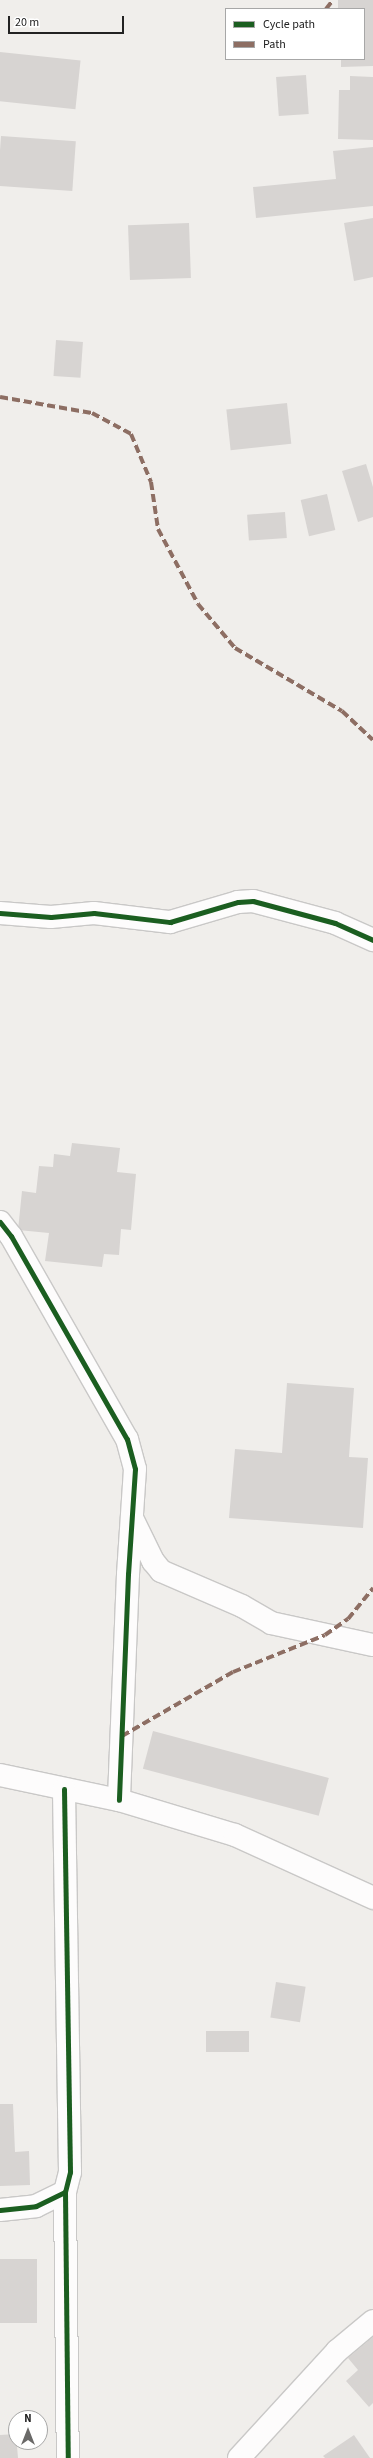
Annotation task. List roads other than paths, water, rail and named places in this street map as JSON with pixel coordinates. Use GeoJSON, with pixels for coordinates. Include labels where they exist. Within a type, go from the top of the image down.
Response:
{"type":"FeatureCollection","features":[{"type":"Feature","properties":{"kind":"street"},"geometry":{"type":"LineString","coordinates":[[0,913],[50,917],[94,914],[170,922],[238,902],[253,901],[335,923],[373,940]]}},
{"type":"Feature","properties":{"kind":"street"},"geometry":{"type":"LineString","coordinates":[[0,1222],[11,1236],[127,1439],[135,1469],[133,1519],[128,1574],[119,1800]]}},
{"type":"Feature","properties":{"kind":"street"},"geometry":{"type":"LineString","coordinates":[[133,1519],[152,1561],[161,1571],[242,1606],[271,1623],[373,1645]]}},
{"type":"Feature","properties":{"kind":"street"},"geometry":{"type":"LineString","coordinates":[[0,1775],[119,1800],[235,1835],[373,1898]]}},
{"type":"Feature","properties":{"kind":"street"},"geometry":{"type":"LineString","coordinates":[[64,1789],[70,2172],[65,2192],[68,2458]]}},
{"type":"Feature","properties":{"kind":"street"},"geometry":{"type":"LineString","coordinates":[[0,2210],[36,2206],[65,2192]]}},
{"type":"Feature","properties":{"kind":"street"},"geometry":{"type":"LineString","coordinates":[[239,2458],[337,2351],[373,2322]]}}]}
